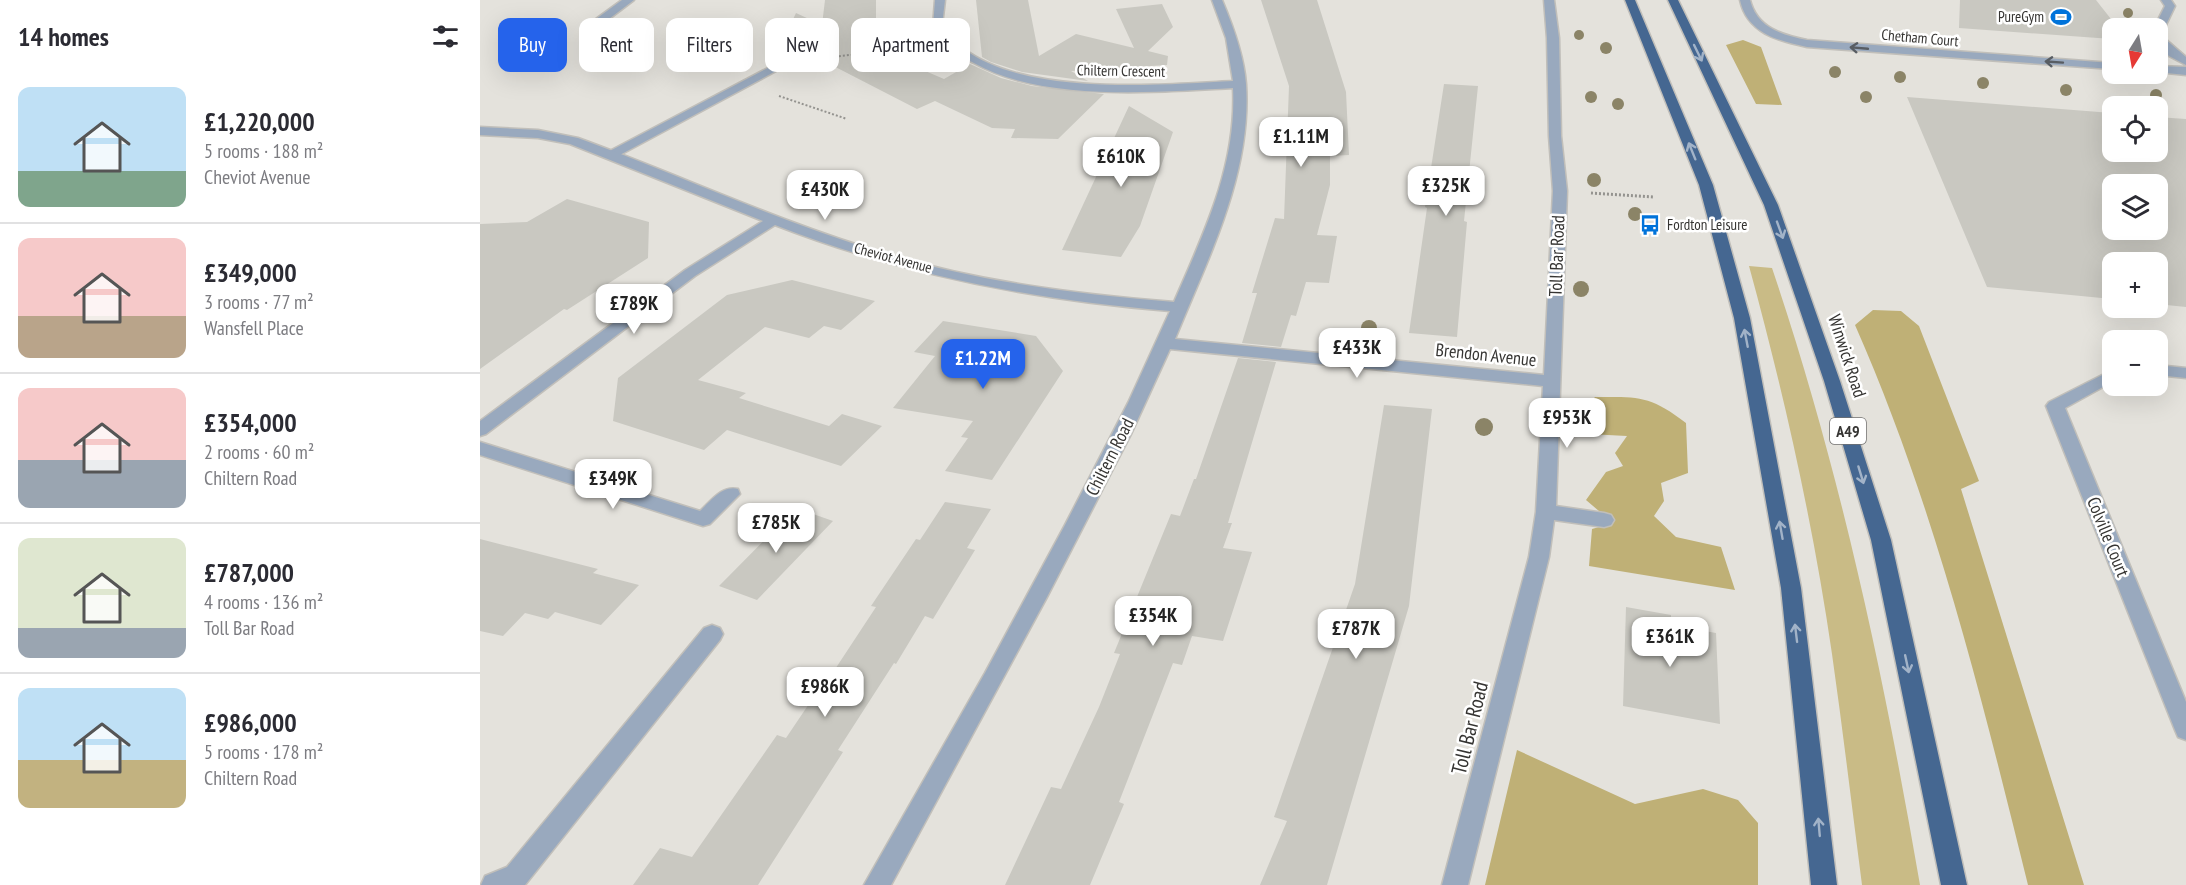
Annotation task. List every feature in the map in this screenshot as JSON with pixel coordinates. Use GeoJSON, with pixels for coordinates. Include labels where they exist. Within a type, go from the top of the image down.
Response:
{"type":"FeatureCollection","features":[{"type":"Feature","properties":{"kind":"highway"},"geometry":{"type":"LineString","coordinates":[[1630,0],[1706,185],[1742,318],[1791,588],[1824,885]]}},
{"type":"Feature","properties":{"kind":"highway","name":"Winwick Road"},"geometry":{"type":"LineString","coordinates":[[1673,0],[1771,205],[1832,381],[1881,540],[1954,885]]}},
{"type":"Feature","properties":{"kind":"street"},"geometry":{"type":"LineString","coordinates":[[604,18],[629,0]]}},
{"type":"Feature","properties":{"kind":"street"},"geometry":{"type":"LineString","coordinates":[[938,18],[939,0]]}},
{"type":"Feature","properties":{"kind":"street","name":"Chiltern Road"},"geometry":{"type":"LineString","coordinates":[[878,885],[977,712],[1125,432],[1166,343],[1224,201],[1234,158],[1240,114],[1240,84],[1230,28],[1217,0]]}},
{"type":"Feature","properties":{"kind":"street","name":"Toll Bar Road"},"geometry":{"type":"LineString","coordinates":[[1455,885],[1539,557],[1546,512],[1560,191],[1555,136],[1553,38],[1549,0]]}},
{"type":"Feature","properties":{"kind":"street","name":"Chetham Court"},"geometry":{"type":"LineString","coordinates":[[1745,0],[1748,13],[1765,30],[1800,41],[1917,53],[2102,65]]}},
{"type":"Feature","properties":{"kind":"street"},"geometry":{"type":"LineString","coordinates":[[2166,0],[2170,6],[2158,31],[2158,39],[2173,54],[2186,62]]}},
{"type":"Feature","properties":{"kind":"street","name":"Chiltern Crescent"},"geometry":{"type":"LineString","coordinates":[[970,57],[980,63],[1015,75],[1054,83],[1131,88],[1240,84]]}},
{"type":"Feature","properties":{"kind":"street"},"geometry":{"type":"LineString","coordinates":[[2168,70],[2186,71]]}},
{"type":"Feature","properties":{"kind":"street"},"geometry":{"type":"LineString","coordinates":[[611,154],[766,72]]}},
{"type":"Feature","properties":{"kind":"street","name":"Cheviot Avenue"},"geometry":{"type":"LineString","coordinates":[[480,131],[538,134],[573,141],[611,154],[774,220],[880,257],[974,279],[1080,298],[1180,307]]}},
{"type":"Feature","properties":{"kind":"street"},"geometry":{"type":"LineString","coordinates":[[480,430],[690,273],[774,220]]}},
{"type":"Feature","properties":{"kind":"street","name":"Brendon Avenue"},"geometry":{"type":"LineString","coordinates":[[1166,343],[1552,381]]}},
{"type":"Feature","properties":{"kind":"street"},"geometry":{"type":"LineString","coordinates":[[2168,371],[2186,373]]}},
{"type":"Feature","properties":{"kind":"street","name":"Colville Court"},"geometry":{"type":"LineString","coordinates":[[2102,380],[2055,406],[2186,729]]}},
{"type":"Feature","properties":{"kind":"street"},"geometry":{"type":"LineString","coordinates":[[480,448],[703,519],[731,494]]}},
{"type":"Feature","properties":{"kind":"street"},"geometry":{"type":"LineString","coordinates":[[1546,512],[1604,520]]}},
{"type":"Feature","properties":{"kind":"street"},"geometry":{"type":"LineString","coordinates":[[494,885],[516,876],[712,633]]}},
{"type":"Feature","properties":{"kind":"path"},"geometry":{"type":"LineString","coordinates":[[744,84],[847,119]]}},
{"type":"Feature","properties":{"kind":"path"},"geometry":{"type":"LineString","coordinates":[[1560,191],[1654,197]]}},
{"type":"Feature","properties":{"kind":"shaded area"},"geometry":{"type":"Polygon","coordinates":[[[1743,40],[1761,47],[1782,105],[1756,104],[1726,45],[1743,40]]]}},
{"type":"Feature","properties":{"kind":"shaded area"},"geometry":{"type":"Polygon","coordinates":[[[1749,266],[1772,268],[1819,420],[1875,651],[1920,885],[1862,885],[1832,654],[1816,556],[1786,410],[1749,266]]]}},
{"type":"Feature","properties":{"kind":"shaded area"},"geometry":{"type":"Polygon","coordinates":[[[1873,310],[1901,311],[1919,326],[1979,481],[1961,489],[2084,885],[2028,885],[1954,601],[1909,461],[1855,325],[1873,310]]]}},
{"type":"Feature","properties":{"kind":"shaded area"},"geometry":{"type":"Polygon","coordinates":[[[1595,397],[1622,397],[1653,402],[1686,423],[1688,473],[1661,483],[1664,501],[1654,516],[1676,537],[1721,547],[1735,590],[1589,566],[1592,529],[1613,523],[1586,500],[1606,472],[1623,466],[1615,453],[1627,436],[1588,434],[1583,411],[1595,397]]]}},
{"type":"Feature","properties":{"kind":"shaded area"},"geometry":{"type":"Polygon","coordinates":[[[1517,750],[1635,804],[1703,789],[1738,800],[1758,823],[1758,885],[1485,885],[1517,750]]]}},
{"type":"Feature","properties":{"kind":"building"},"geometry":{"type":"Polygon","coordinates":[[[825,0],[876,0],[876,18],[851,18],[851,72],[928,72],[944,79],[956,72],[970,72],[970,64],[1001,78],[1032,86],[1104,94],[1058,139],[1011,138],[1015,129],[992,128],[935,101],[917,109],[839,69],[839,18],[823,18],[825,0]]]}},
{"type":"Feature","properties":{"kind":"building"},"geometry":{"type":"Polygon","coordinates":[[[976,0],[1028,0],[1039,56],[1076,34],[1134,48],[1116,9],[1162,4],[1173,27],[1148,51],[1168,56],[1167,65],[1071,71],[1088,81],[1022,72],[991,62],[982,57],[976,0]]]}},
{"type":"Feature","properties":{"kind":"building"},"geometry":{"type":"Polygon","coordinates":[[[1261,0],[1317,0],[1346,92],[1349,155],[1330,156],[1330,185],[1317,235],[1337,236],[1329,283],[1306,282],[1296,316],[1291,315],[1281,347],[1242,343],[1257,293],[1252,293],[1275,218],[1284,219],[1289,86],[1261,0]]]}},
{"type":"Feature","properties":{"kind":"building"},"geometry":{"type":"Polygon","coordinates":[[[1960,0],[2096,0],[2110,18],[2102,18],[2102,38],[1959,28],[1960,0]]]}},
{"type":"Feature","properties":{"kind":"building"},"geometry":{"type":"Polygon","coordinates":[[[796,13],[807,18],[794,18],[796,13]]]}},
{"type":"Feature","properties":{"kind":"building"},"geometry":{"type":"Polygon","coordinates":[[[1444,84],[1478,86],[1464,221],[1467,222],[1457,337],[1409,333],[1444,84]]]}},
{"type":"Feature","properties":{"kind":"building"},"geometry":{"type":"Polygon","coordinates":[[[1907,97],[2102,112],[2102,162],[2168,162],[2168,118],[2186,119],[2186,307],[2168,305],[2168,252],[2102,252],[2102,298],[1987,287],[1907,97]]]}},
{"type":"Feature","properties":{"kind":"building"},"geometry":{"type":"Polygon","coordinates":[[[1129,106],[1173,132],[1140,226],[1121,257],[1062,250],[1129,106]]]}},
{"type":"Feature","properties":{"kind":"building"},"geometry":{"type":"Polygon","coordinates":[[[567,199],[649,222],[648,258],[567,310],[564,309],[480,369],[480,224],[527,222],[567,199]]]}},
{"type":"Feature","properties":{"kind":"building"},"geometry":{"type":"Polygon","coordinates":[[[792,280],[875,301],[841,330],[824,326],[809,338],[765,327],[698,380],[746,393],[739,398],[829,426],[842,414],[882,426],[841,466],[727,430],[704,450],[613,421],[618,378],[727,295],[792,280]]]}},
{"type":"Feature","properties":{"kind":"building"},"geometry":{"type":"Polygon","coordinates":[[[943,321],[1036,336],[1063,371],[992,480],[945,471],[968,438],[961,437],[973,421],[893,408],[935,356],[914,352],[943,321]]]}},
{"type":"Feature","properties":{"kind":"building"},"geometry":{"type":"Polygon","coordinates":[[[1238,358],[1276,362],[1228,523],[1232,523],[1223,548],[1252,552],[1223,641],[1192,636],[1182,665],[1173,663],[1119,802],[1124,804],[1090,885],[1005,885],[1051,787],[1061,789],[1099,707],[1120,654],[1114,653],[1171,514],[1180,516],[1194,479],[1196,479],[1238,358]]]}},
{"type":"Feature","properties":{"kind":"building"},"geometry":{"type":"Polygon","coordinates":[[[1384,405],[1432,409],[1409,606],[1327,885],[1260,885],[1287,821],[1274,817],[1355,584],[1384,405]]]}},
{"type":"Feature","properties":{"kind":"building"},"geometry":{"type":"Polygon","coordinates":[[[945,502],[991,509],[967,548],[975,550],[933,619],[925,616],[896,664],[894,663],[838,750],[843,752],[758,885],[633,885],[660,848],[692,857],[777,735],[786,738],[821,686],[824,686],[876,607],[871,606],[916,539],[920,540],[945,502]]]}},
{"type":"Feature","properties":{"kind":"building"},"geometry":{"type":"Polygon","coordinates":[[[796,508],[833,521],[757,600],[719,586],[796,508]]]}},
{"type":"Feature","properties":{"kind":"building"},"geometry":{"type":"Polygon","coordinates":[[[480,539],[598,569],[593,573],[639,585],[601,625],[555,612],[548,619],[525,613],[503,636],[480,631],[480,539]]]}},
{"type":"Feature","properties":{"kind":"building"},"geometry":{"type":"Polygon","coordinates":[[[1626,607],[1671,615],[1671,625],[1716,633],[1720,724],[1623,706],[1626,607]]]}},
{"type":"Feature","properties":{"kind":"place","name":"PureGym"},"geometry":{"type":"Point","coordinates":[2061,17]}},
{"type":"Feature","properties":{"kind":"place","name":"Fordton Leisure"},"geometry":{"type":"Point","coordinates":[1650,225]}}]}
